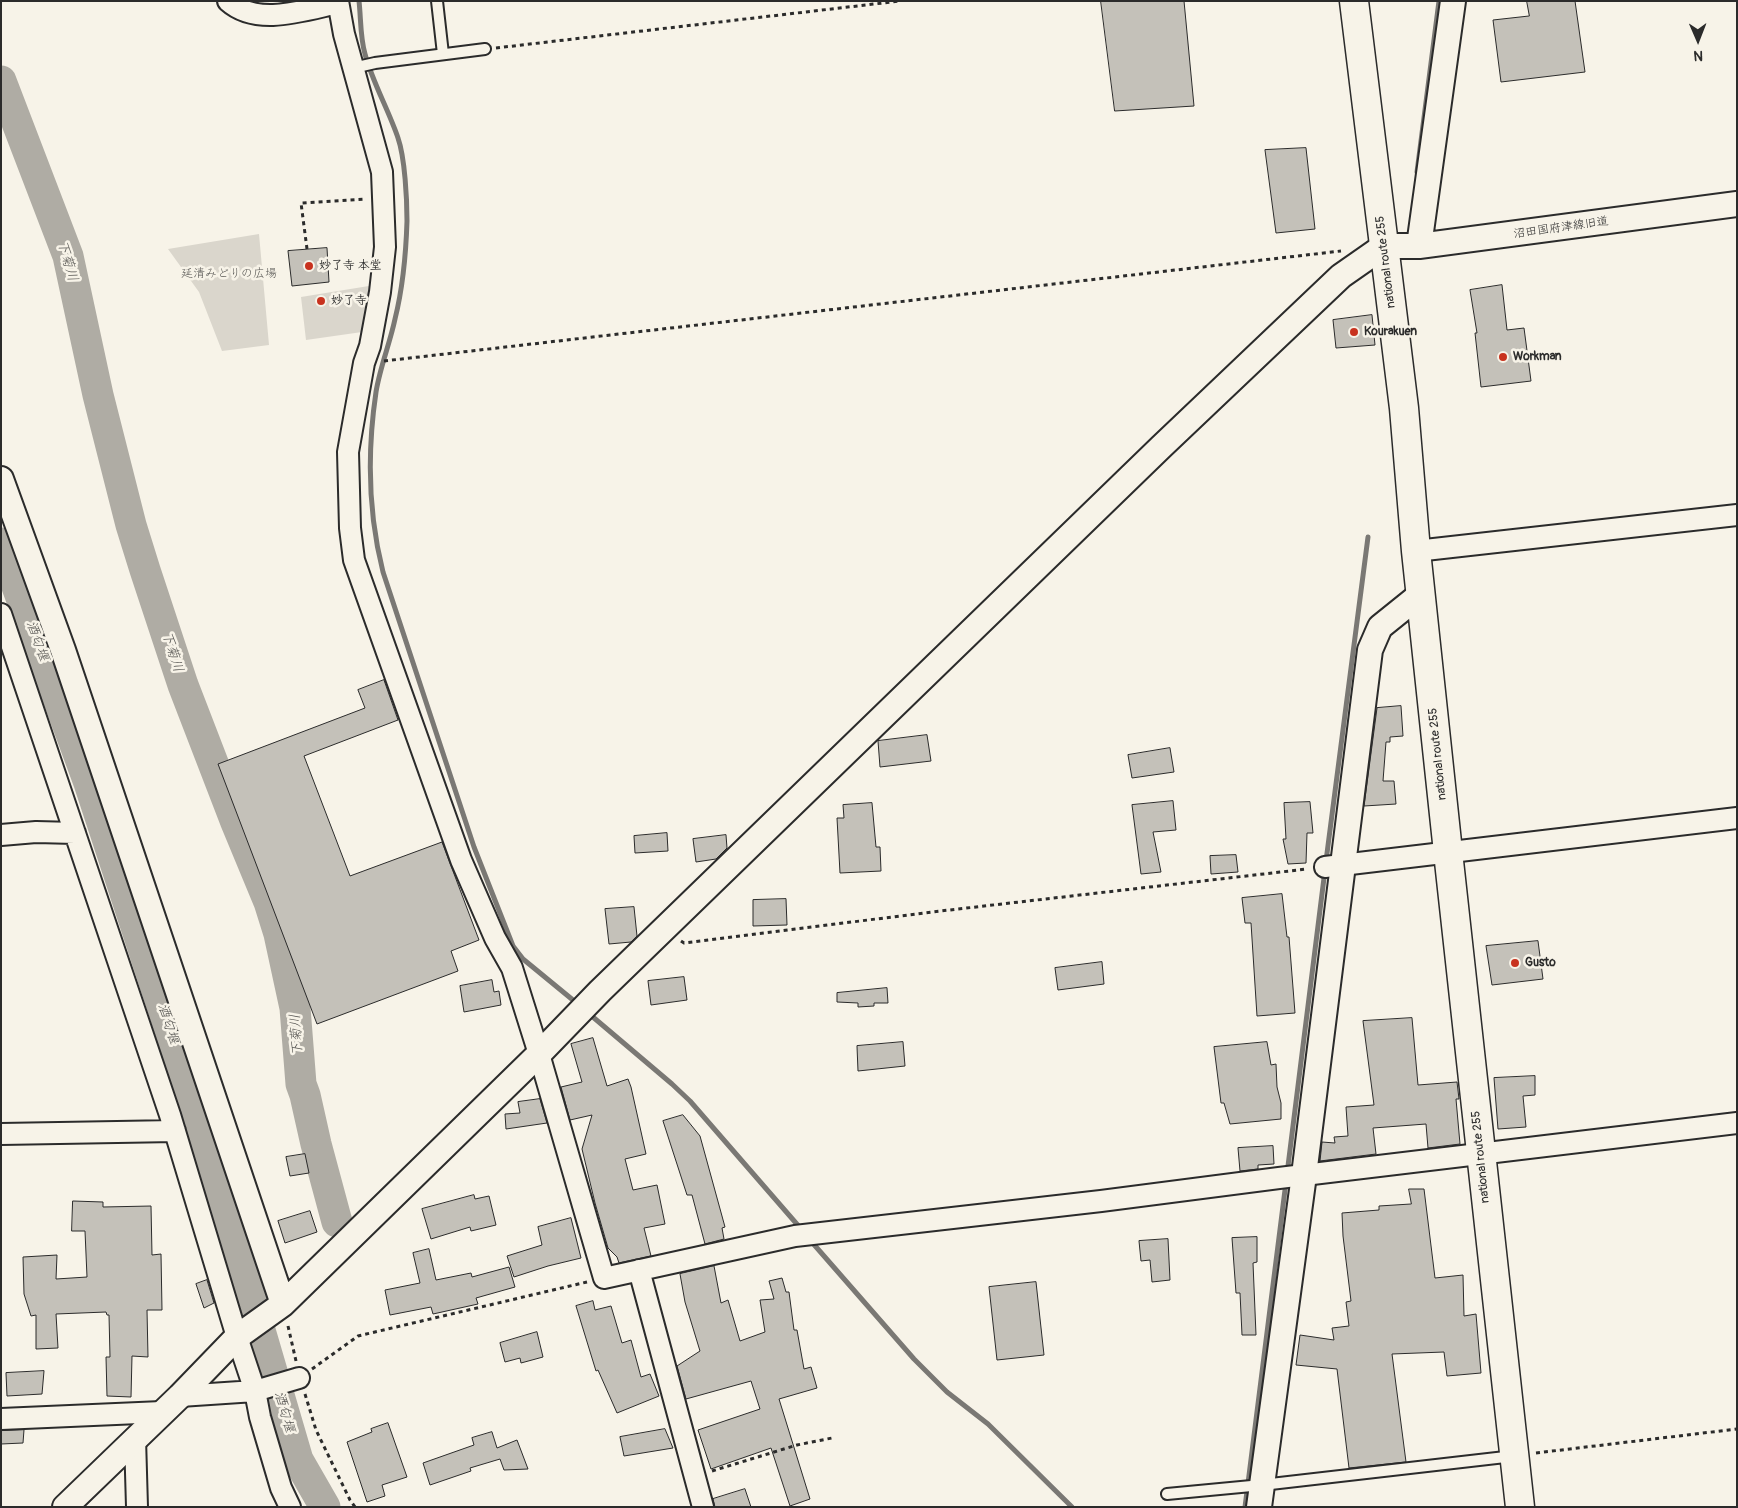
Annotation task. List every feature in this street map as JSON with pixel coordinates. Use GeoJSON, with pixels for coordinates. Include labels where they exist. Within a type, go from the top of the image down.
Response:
{"type":"FeatureCollection","features":[{"type":"Feature","properties":{"kind":"highway","name":"national route 255"},"geometry":{"type":"LineString","coordinates":[[1354,1],[1404,408],[1416,551],[1520,1507]]}},
{"type":"Feature","properties":{"kind":"street"},"geometry":{"type":"LineString","coordinates":[[228,1],[245,12],[268,15],[338,2],[344,34],[356,67],[382,172],[384,198],[385,247],[380,292],[370,346],[364,363],[348,452],[350,528],[354,560],[461,860],[495,938],[512,968],[604,1278],[795,1236],[1737,1123]]}},
{"type":"Feature","properties":{"kind":"street"},"geometry":{"type":"LineString","coordinates":[[1419,246],[1453,1]]}},
{"type":"Feature","properties":{"kind":"street","name":"沼田国府津線旧道"},"geometry":{"type":"LineString","coordinates":[[1384,246],[1419,246],[1737,204]]}},
{"type":"Feature","properties":{"kind":"street"},"geometry":{"type":"LineString","coordinates":[[65,1507],[238,1337],[282,1304],[539,1054],[663,930],[1154,454],[1341,276],[1384,246]]}},
{"type":"Feature","properties":{"kind":"street"},"geometry":{"type":"LineString","coordinates":[[1,479],[66,660],[282,1304]]}},
{"type":"Feature","properties":{"kind":"street"},"geometry":{"type":"LineString","coordinates":[[1416,551],[1737,515]]}},
{"type":"Feature","properties":{"kind":"street"},"geometry":{"type":"LineString","coordinates":[[1261,1496],[1304,1175],[1336,866],[1370,650],[1380,627],[1421,594]]}},
{"type":"Feature","properties":{"kind":"street"},"geometry":{"type":"LineString","coordinates":[[1,614],[175,1130],[255,1391],[260,1417],[281,1488],[290,1507]]}},
{"type":"Feature","properties":{"kind":"street"},"geometry":{"type":"LineString","coordinates":[[1336,866],[1737,818]]}},
{"type":"Feature","properties":{"kind":"street"},"geometry":{"type":"LineString","coordinates":[[1,835],[36,832],[75,833]]}},
{"type":"Feature","properties":{"kind":"street"},"geometry":{"type":"LineString","coordinates":[[1,1134],[175,1130]]}},
{"type":"Feature","properties":{"kind":"street"},"geometry":{"type":"LineString","coordinates":[[639,1270],[703,1507]]}},
{"type":"Feature","properties":{"kind":"street"},"geometry":{"type":"LineString","coordinates":[[180,1396],[255,1391],[299,1378]]}},
{"type":"Feature","properties":{"kind":"street"},"geometry":{"type":"LineString","coordinates":[[1,1419],[162,1412]]}},
{"type":"Feature","properties":{"kind":"street"},"geometry":{"type":"LineString","coordinates":[[135,1438],[136,1507]]}},
{"type":"Feature","properties":{"kind":"lane"},"geometry":{"type":"LineString","coordinates":[[437,1],[443,54]]}},
{"type":"Feature","properties":{"kind":"lane"},"geometry":{"type":"LineString","coordinates":[[356,67],[485,49]]}},
{"type":"Feature","properties":{"kind":"lane"},"geometry":{"type":"LineString","coordinates":[[1167,1494],[1261,1496],[1515,1456]]}},
{"type":"Feature","properties":{"kind":"path"},"geometry":{"type":"LineString","coordinates":[[485,49],[900,1]]}},
{"type":"Feature","properties":{"kind":"path"},"geometry":{"type":"LineString","coordinates":[[307,249],[301,203],[384,198]]}},
{"type":"Feature","properties":{"kind":"path"},"geometry":{"type":"LineString","coordinates":[[364,363],[1345,250]]}},
{"type":"Feature","properties":{"kind":"path"},"geometry":{"type":"LineString","coordinates":[[663,930],[684,943],[932,912],[1336,866]]}},
{"type":"Feature","properties":{"kind":"path"},"geometry":{"type":"LineString","coordinates":[[299,1378],[358,1336],[604,1278]]}},
{"type":"Feature","properties":{"kind":"path"},"geometry":{"type":"LineString","coordinates":[[282,1304],[299,1378],[316,1430],[355,1507]]}},
{"type":"Feature","properties":{"kind":"path"},"geometry":{"type":"LineString","coordinates":[[1515,1456],[1737,1429]]}},
{"type":"Feature","properties":{"kind":"path"},"geometry":{"type":"LineString","coordinates":[[695,1477],[797,1445],[832,1438]]}},
{"type":"Feature","properties":{"kind":"green space","name":"延清みどりの広場"},"geometry":{"type":"Polygon","coordinates":[[[259,234],[269,345],[222,351],[199,292],[168,249],[259,234]]]}},
{"type":"Feature","properties":{"kind":"green space"},"geometry":{"type":"Polygon","coordinates":[[[375,285],[369,331],[306,340],[301,297],[375,285]]]}},
{"type":"Feature","properties":{"kind":"building"},"geometry":{"type":"Polygon","coordinates":[[[1101,1],[1184,1],[1194,106],[1115,111],[1101,1]]]}},
{"type":"Feature","properties":{"kind":"building"},"geometry":{"type":"Polygon","coordinates":[[[1527,1],[1575,1],[1585,72],[1501,82],[1493,20],[1529,16],[1527,1]]]}},
{"type":"Feature","properties":{"kind":"building"},"geometry":{"type":"Polygon","coordinates":[[[1306,148],[1315,229],[1276,233],[1265,150],[1306,148]]]}},
{"type":"Feature","properties":{"kind":"building","name":"妙了寺 本堂"},"geometry":{"type":"Polygon","coordinates":[[[327,248],[329,282],[292,286],[288,251],[327,248]]]}},
{"type":"Feature","properties":{"kind":"building","name":"Workman"},"geometry":{"type":"Polygon","coordinates":[[[1502,285],[1507,330],[1524,328],[1531,381],[1481,387],[1475,333],[1477,333],[1470,290],[1502,285]]]}},
{"type":"Feature","properties":{"kind":"building","name":"Kourakuen"},"geometry":{"type":"Polygon","coordinates":[[[1372,315],[1375,345],[1336,348],[1333,320],[1372,315]]]}},
{"type":"Feature","properties":{"kind":"building"},"geometry":{"type":"Polygon","coordinates":[[[384,680],[398,720],[304,756],[350,876],[442,842],[479,940],[451,951],[458,971],[317,1024],[218,764],[365,708],[358,690],[384,680]]]}},
{"type":"Feature","properties":{"kind":"building"},"geometry":{"type":"Polygon","coordinates":[[[1401,706],[1403,736],[1390,737],[1390,742],[1386,742],[1383,781],[1394,781],[1396,804],[1364,806],[1377,708],[1401,706]]]}},
{"type":"Feature","properties":{"kind":"building"},"geometry":{"type":"Polygon","coordinates":[[[927,735],[931,761],[880,767],[878,741],[927,735]]]}},
{"type":"Feature","properties":{"kind":"building"},"geometry":{"type":"Polygon","coordinates":[[[1170,748],[1174,772],[1132,778],[1128,755],[1170,748]]]}},
{"type":"Feature","properties":{"kind":"building"},"geometry":{"type":"Polygon","coordinates":[[[1173,801],[1176,830],[1153,832],[1161,872],[1141,874],[1132,805],[1173,801]]]}},
{"type":"Feature","properties":{"kind":"building"},"geometry":{"type":"Polygon","coordinates":[[[1310,802],[1313,833],[1307,833],[1306,863],[1288,864],[1283,839],[1286,839],[1284,803],[1310,802]]]}},
{"type":"Feature","properties":{"kind":"building"},"geometry":{"type":"Polygon","coordinates":[[[872,803],[876,847],[880,847],[881,871],[840,873],[837,818],[844,818],[843,805],[872,803]]]}},
{"type":"Feature","properties":{"kind":"building"},"geometry":{"type":"Polygon","coordinates":[[[667,833],[668,851],[635,853],[634,836],[667,833]]]}},
{"type":"Feature","properties":{"kind":"building"},"geometry":{"type":"Polygon","coordinates":[[[726,835],[727,848],[716,859],[696,862],[693,839],[726,835]]]}},
{"type":"Feature","properties":{"kind":"building"},"geometry":{"type":"Polygon","coordinates":[[[1236,855],[1238,872],[1211,874],[1210,856],[1236,855]]]}},
{"type":"Feature","properties":{"kind":"building"},"geometry":{"type":"Polygon","coordinates":[[[1282,894],[1287,937],[1289,937],[1295,1013],[1257,1016],[1251,923],[1245,923],[1242,898],[1282,894]]]}},
{"type":"Feature","properties":{"kind":"building"},"geometry":{"type":"Polygon","coordinates":[[[786,899],[787,925],[753,926],[753,900],[786,899]]]}},
{"type":"Feature","properties":{"kind":"building"},"geometry":{"type":"Polygon","coordinates":[[[634,907],[637,936],[631,942],[609,944],[605,909],[634,907]]]}},
{"type":"Feature","properties":{"kind":"building","name":"Gusto"},"geometry":{"type":"Polygon","coordinates":[[[1538,941],[1543,979],[1492,985],[1486,946],[1538,941]]]}},
{"type":"Feature","properties":{"kind":"building"},"geometry":{"type":"Polygon","coordinates":[[[1102,962],[1104,984],[1058,990],[1055,968],[1102,962]]]}},
{"type":"Feature","properties":{"kind":"building"},"geometry":{"type":"Polygon","coordinates":[[[684,977],[687,1000],[651,1005],[648,981],[684,977]]]}},
{"type":"Feature","properties":{"kind":"building"},"geometry":{"type":"Polygon","coordinates":[[[492,980],[494,992],[499,991],[501,1005],[464,1012],[460,986],[492,980]]]}},
{"type":"Feature","properties":{"kind":"building"},"geometry":{"type":"Polygon","coordinates":[[[887,988],[888,1003],[874,1003],[874,1006],[858,1007],[858,1003],[837,1002],[837,993],[887,988]]]}},
{"type":"Feature","properties":{"kind":"building"},"geometry":{"type":"Polygon","coordinates":[[[1412,1018],[1418,1085],[1457,1082],[1459,1099],[1456,1099],[1460,1144],[1428,1148],[1426,1124],[1373,1128],[1376,1154],[1320,1161],[1322,1142],[1335,1143],[1334,1137],[1348,1136],[1346,1107],[1374,1105],[1363,1021],[1412,1018]]]}},
{"type":"Feature","properties":{"kind":"building"},"geometry":{"type":"Polygon","coordinates":[[[593,1038],[607,1086],[628,1079],[646,1154],[625,1159],[633,1190],[657,1185],[665,1224],[644,1228],[651,1256],[619,1263],[617,1257],[608,1248],[582,1149],[592,1115],[570,1120],[561,1087],[582,1082],[571,1044],[593,1038]]]}},
{"type":"Feature","properties":{"kind":"building"},"geometry":{"type":"Polygon","coordinates":[[[903,1042],[905,1066],[858,1071],[857,1046],[903,1042]]]}},
{"type":"Feature","properties":{"kind":"building"},"geometry":{"type":"Polygon","coordinates":[[[1267,1042],[1271,1065],[1276,1064],[1281,1119],[1230,1124],[1224,1103],[1221,1103],[1214,1047],[1267,1042]]]}},
{"type":"Feature","properties":{"kind":"building"},"geometry":{"type":"Polygon","coordinates":[[[1535,1076],[1535,1095],[1523,1096],[1526,1127],[1498,1129],[1494,1078],[1535,1076]]]}},
{"type":"Feature","properties":{"kind":"building"},"geometry":{"type":"Polygon","coordinates":[[[540,1099],[547,1123],[506,1129],[505,1114],[520,1113],[518,1102],[540,1099]]]}},
{"type":"Feature","properties":{"kind":"building"},"geometry":{"type":"Polygon","coordinates":[[[683,1115],[700,1136],[725,1227],[722,1228],[724,1239],[705,1244],[692,1195],[687,1195],[663,1121],[683,1115]]]}},
{"type":"Feature","properties":{"kind":"building"},"geometry":{"type":"Polygon","coordinates":[[[1273,1146],[1274,1164],[1258,1165],[1258,1169],[1240,1171],[1238,1148],[1273,1146]]]}},
{"type":"Feature","properties":{"kind":"building"},"geometry":{"type":"Polygon","coordinates":[[[305,1154],[309,1173],[290,1176],[286,1157],[305,1154]]]}},
{"type":"Feature","properties":{"kind":"building"},"geometry":{"type":"Polygon","coordinates":[[[1409,1189],[1424,1189],[1435,1278],[1463,1275],[1464,1316],[1476,1314],[1481,1373],[1447,1376],[1444,1352],[1392,1354],[1406,1462],[1349,1468],[1337,1369],[1296,1365],[1300,1335],[1334,1340],[1332,1328],[1349,1326],[1346,1302],[1351,1301],[1342,1213],[1379,1210],[1379,1206],[1411,1204],[1409,1189]]]}},
{"type":"Feature","properties":{"kind":"building"},"geometry":{"type":"Polygon","coordinates":[[[474,1195],[475,1199],[489,1196],[496,1225],[471,1231],[470,1227],[431,1239],[422,1209],[474,1195]]]}},
{"type":"Feature","properties":{"kind":"building"},"geometry":{"type":"Polygon","coordinates":[[[73,1201],[103,1202],[103,1207],[151,1206],[152,1255],[161,1254],[162,1310],[147,1310],[148,1357],[132,1356],[131,1397],[107,1396],[106,1357],[110,1357],[109,1315],[106,1312],[56,1314],[58,1348],[36,1349],[36,1315],[31,1316],[24,1294],[23,1257],[57,1255],[56,1279],[87,1277],[85,1231],[72,1231],[73,1201]]]}},
{"type":"Feature","properties":{"kind":"building"},"geometry":{"type":"Polygon","coordinates":[[[310,1211],[317,1232],[285,1243],[278,1221],[310,1211]]]}},
{"type":"Feature","properties":{"kind":"building"},"geometry":{"type":"Polygon","coordinates":[[[571,1218],[581,1258],[514,1277],[507,1256],[542,1245],[538,1227],[571,1218]]]}},
{"type":"Feature","properties":{"kind":"building"},"geometry":{"type":"Polygon","coordinates":[[[1257,1237],[1257,1262],[1253,1263],[1256,1335],[1242,1335],[1240,1293],[1236,1293],[1232,1238],[1257,1237]]]}},
{"type":"Feature","properties":{"kind":"building"},"geometry":{"type":"Polygon","coordinates":[[[1168,1239],[1170,1280],[1152,1282],[1150,1260],[1141,1261],[1139,1241],[1168,1239]]]}},
{"type":"Feature","properties":{"kind":"building"},"geometry":{"type":"Polygon","coordinates":[[[429,1249],[436,1280],[471,1273],[472,1277],[509,1267],[515,1287],[476,1298],[478,1304],[433,1314],[431,1307],[390,1315],[385,1290],[420,1283],[413,1253],[429,1249]]]}},
{"type":"Feature","properties":{"kind":"building"},"geometry":{"type":"Polygon","coordinates":[[[714,1266],[721,1303],[728,1300],[740,1341],[765,1332],[760,1300],[774,1299],[769,1281],[782,1278],[786,1292],[789,1292],[794,1330],[797,1330],[804,1369],[811,1367],[817,1388],[779,1399],[810,1499],[790,1506],[771,1448],[711,1469],[698,1430],[760,1409],[751,1381],[686,1399],[677,1366],[700,1351],[685,1302],[680,1274],[714,1266]]]}},
{"type":"Feature","properties":{"kind":"building"},"geometry":{"type":"Polygon","coordinates":[[[207,1280],[214,1303],[204,1308],[196,1284],[207,1280]]]}},
{"type":"Feature","properties":{"kind":"building"},"geometry":{"type":"Polygon","coordinates":[[[1036,1282],[1044,1355],[997,1360],[989,1287],[1036,1282]]]}},
{"type":"Feature","properties":{"kind":"building"},"geometry":{"type":"Polygon","coordinates":[[[593,1301],[595,1310],[611,1306],[622,1343],[631,1340],[641,1377],[650,1374],[659,1396],[617,1413],[598,1370],[596,1371],[576,1306],[593,1301]]]}},
{"type":"Feature","properties":{"kind":"building"},"geometry":{"type":"Polygon","coordinates":[[[537,1332],[543,1357],[521,1363],[520,1358],[505,1362],[500,1343],[537,1332]]]}},
{"type":"Feature","properties":{"kind":"building"},"geometry":{"type":"Polygon","coordinates":[[[44,1371],[42,1394],[7,1396],[6,1373],[44,1371]]]}},
{"type":"Feature","properties":{"kind":"building"},"geometry":{"type":"Polygon","coordinates":[[[388,1423],[407,1477],[382,1485],[385,1496],[367,1502],[347,1442],[372,1432],[371,1429],[388,1423]]]}},
{"type":"Feature","properties":{"kind":"building"},"geometry":{"type":"Polygon","coordinates":[[[665,1429],[673,1448],[624,1456],[620,1437],[665,1429]]]}},
{"type":"Feature","properties":{"kind":"building"},"geometry":{"type":"Polygon","coordinates":[[[24,1430],[23,1443],[1,1444],[1,1431],[24,1430]]]}},
{"type":"Feature","properties":{"kind":"building"},"geometry":{"type":"Polygon","coordinates":[[[492,1432],[497,1448],[517,1440],[528,1469],[504,1470],[500,1459],[470,1468],[471,1471],[430,1485],[423,1463],[474,1445],[472,1438],[492,1432]]]}},
{"type":"Feature","properties":{"kind":"building"},"geometry":{"type":"Polygon","coordinates":[[[745,1489],[751,1507],[715,1507],[713,1499],[745,1489]]]}},
{"type":"Feature","properties":{"kind":"waterway"},"geometry":{"type":"LineString","coordinates":[[359,1],[363,48],[400,146],[407,202],[407,233],[402,282],[398,307],[376,392],[371,438],[372,505],[378,550],[383,572],[474,847],[513,946],[523,959],[579,1005]]}},
{"type":"Feature","properties":{"kind":"waterway"},"geometry":{"type":"LineString","coordinates":[[1417,172],[1439,1]]}},
{"type":"Feature","properties":{"kind":"waterway","name":"下菊川"},"geometry":{"type":"LineString","coordinates":[[1,81],[68,256],[98,395],[131,525],[145,570],[183,685],[269,902],[279,934],[295,1008],[301,1084],[337,1222]]}},
{"type":"Feature","properties":{"kind":"waterway"},"geometry":{"type":"LineString","coordinates":[[1326,861],[1368,537]]}},
{"type":"Feature","properties":{"kind":"waterway","name":"酒匂堰"},"geometry":{"type":"LineString","coordinates":[[1,543],[89,783],[193,1101],[298,1460],[325,1507]]}},
{"type":"Feature","properties":{"kind":"waterway"},"geometry":{"type":"LineString","coordinates":[[1287,1174],[1325,870]]}},
{"type":"Feature","properties":{"kind":"waterway"},"geometry":{"type":"LineString","coordinates":[[587,1012],[690,1101],[802,1230]]}},
{"type":"Feature","properties":{"kind":"waterway"},"geometry":{"type":"LineString","coordinates":[[1245,1507],[1286,1182]]}},
{"type":"Feature","properties":{"kind":"waterway"},"geometry":{"type":"LineString","coordinates":[[810,1240],[914,1359],[947,1392],[988,1424],[1072,1507]]}},
{"type":"Feature","properties":{"kind":"place","name":"妙了寺 本堂"},"geometry":{"type":"Point","coordinates":[309,266]}},
{"type":"Feature","properties":{"kind":"place","name":"妙了寺"},"geometry":{"type":"Point","coordinates":[321,301]}},
{"type":"Feature","properties":{"kind":"place","name":"Kourakuen"},"geometry":{"type":"Point","coordinates":[1354,332]}},
{"type":"Feature","properties":{"kind":"place","name":"Workman"},"geometry":{"type":"Point","coordinates":[1503,357]}},
{"type":"Feature","properties":{"kind":"place","name":"Gusto"},"geometry":{"type":"Point","coordinates":[1515,963]}}]}
